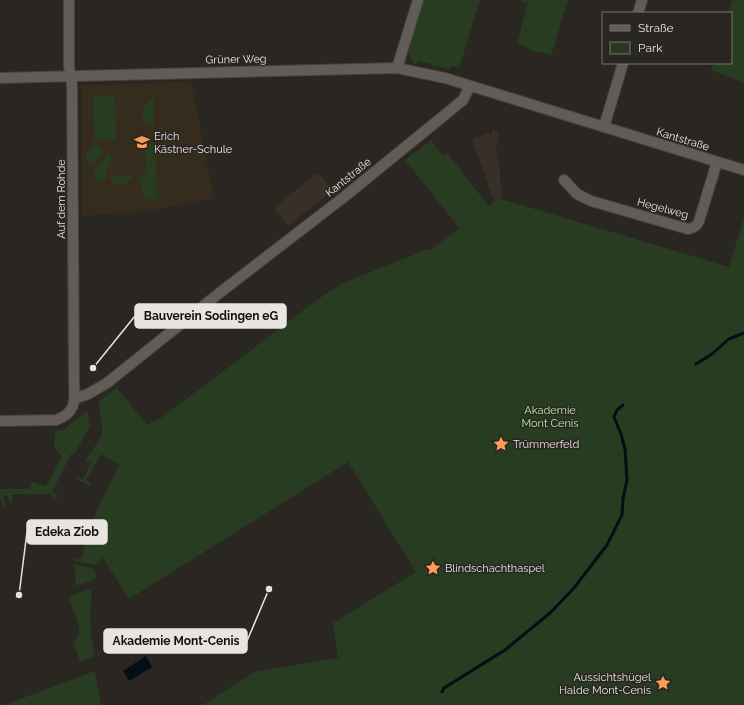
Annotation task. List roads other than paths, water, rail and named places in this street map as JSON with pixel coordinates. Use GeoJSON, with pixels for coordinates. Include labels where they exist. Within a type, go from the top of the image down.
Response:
{"type":"FeatureCollection","features":[{"type":"Feature","properties":{"kind":"street","name":"Auf dem Rohde"},"geometry":{"type":"LineString","coordinates":[[69,0],[69,66],[72,76],[74,371],[76,398]]}},
{"type":"Feature","properties":{"kind":"street"},"geometry":{"type":"LineString","coordinates":[[397,68],[418,0]]}},
{"type":"Feature","properties":{"kind":"street"},"geometry":{"type":"LineString","coordinates":[[638,12],[642,0]]}},
{"type":"Feature","properties":{"kind":"street"},"geometry":{"type":"LineString","coordinates":[[604,127],[623,64]]}},
{"type":"Feature","properties":{"kind":"street","name":"Grüner Weg"},"geometry":{"type":"LineString","coordinates":[[0,78],[397,68],[437,76],[470,86]]}},
{"type":"Feature","properties":{"kind":"street","name":"Kantstraße"},"geometry":{"type":"LineString","coordinates":[[76,398],[88,394],[108,383],[222,291],[344,197],[463,100],[470,86],[744,170]]}},
{"type":"Feature","properties":{"kind":"street","name":"Hegelweg"},"geometry":{"type":"LineString","coordinates":[[564,180],[577,194],[591,200],[688,228],[694,228],[697,226],[699,221],[717,162]]}},
{"type":"Feature","properties":{"kind":"street"},"geometry":{"type":"LineString","coordinates":[[0,421],[56,420],[62,418],[71,409],[76,398]]}},
{"type":"Feature","properties":{"kind":"waterway"},"geometry":{"type":"LineString","coordinates":[[696,364],[712,354],[729,339],[744,333]]}},
{"type":"Feature","properties":{"kind":"waterway"},"geometry":{"type":"LineString","coordinates":[[442,692],[444,688],[505,650],[550,613],[574,588],[607,545],[622,515],[623,498],[627,480],[625,449],[614,417],[617,410],[623,405]]}},
{"type":"Feature","properties":{"kind":"place","name":"Erich Kästner-Schule"},"geometry":{"type":"Point","coordinates":[142,142]}},
{"type":"Feature","properties":{"kind":"place","name":"Bauverein Sodingen eG"},"geometry":{"type":"Point","coordinates":[93,368]}},
{"type":"Feature","properties":{"kind":"place","name":"Trümmerfeld"},"geometry":{"type":"Point","coordinates":[501,444]}},
{"type":"Feature","properties":{"kind":"place","name":"Blindschachthaspel"},"geometry":{"type":"Point","coordinates":[433,568]}},
{"type":"Feature","properties":{"kind":"place","name":"Akademie Mont-Cenis"},"geometry":{"type":"Point","coordinates":[269,589]}},
{"type":"Feature","properties":{"kind":"place","name":"Edeka Ziob"},"geometry":{"type":"Point","coordinates":[19,595]}},
{"type":"Feature","properties":{"kind":"place","name":"Aussichtshügel Halde Mont-Cenis"},"geometry":{"type":"Point","coordinates":[663,683]}},
{"type":"Feature","properties":{"kind":"park label","name":"Akademie Mont Cenis"},"geometry":{"type":"Point","coordinates":[550,416]}}]}
